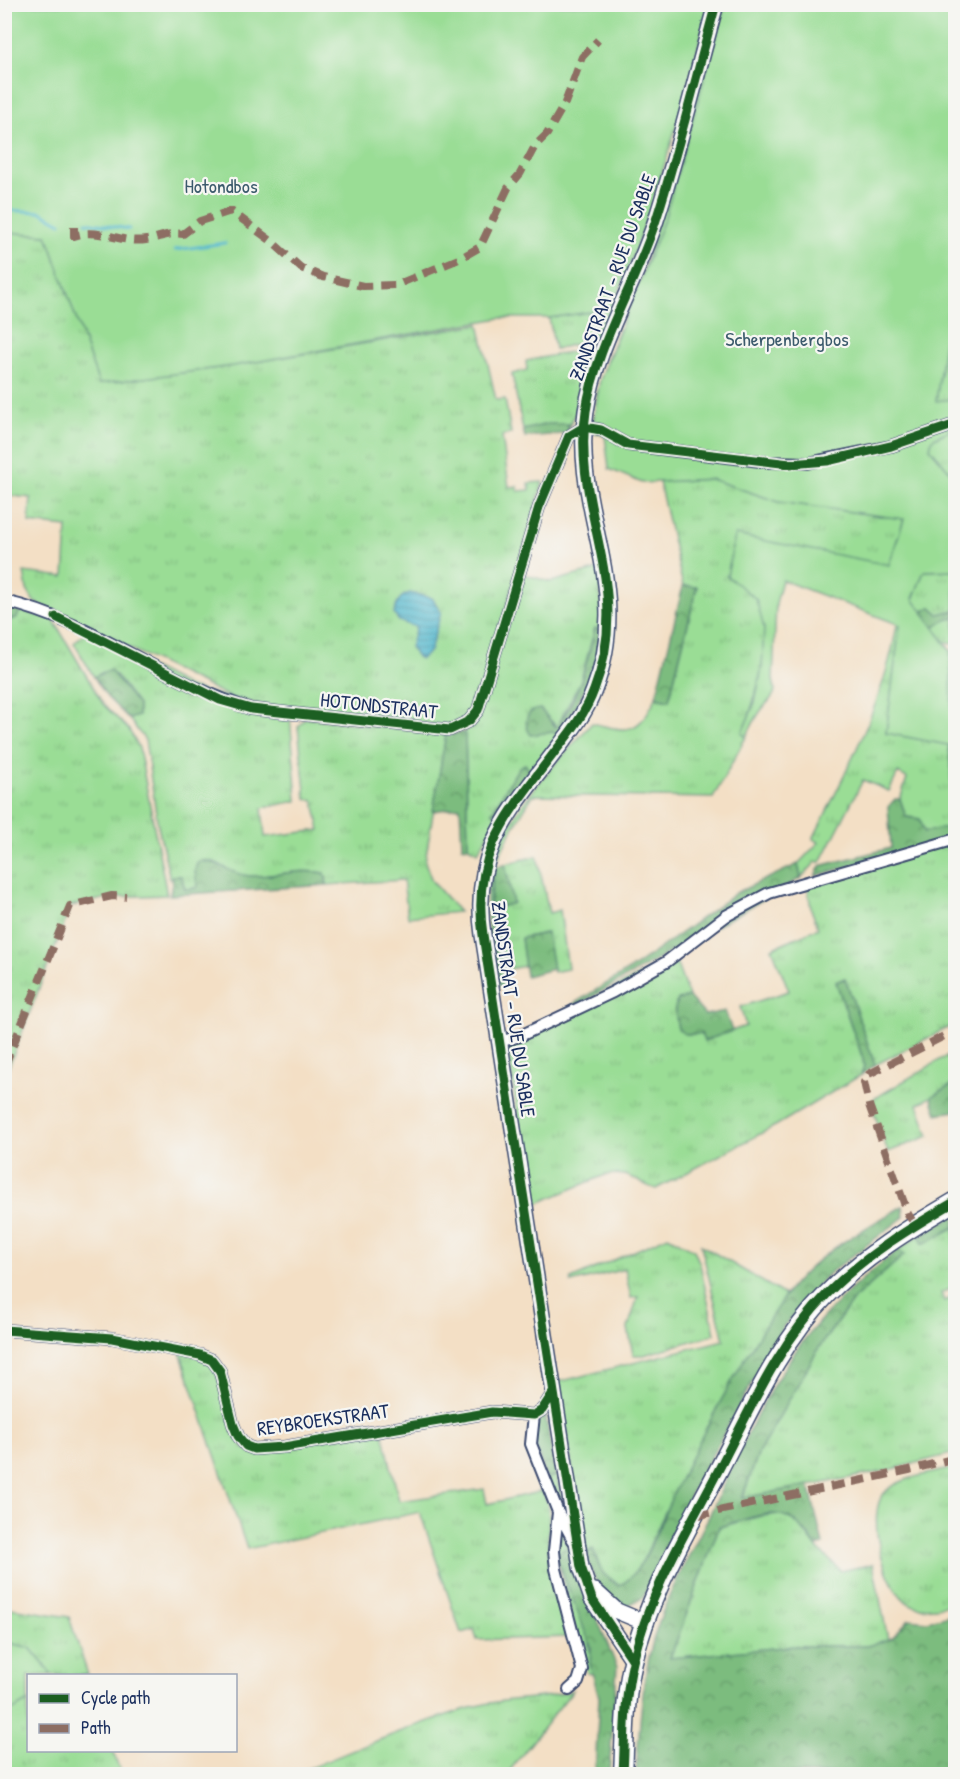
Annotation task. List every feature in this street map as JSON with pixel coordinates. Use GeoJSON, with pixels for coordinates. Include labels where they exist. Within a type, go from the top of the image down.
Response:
{"type":"FeatureCollection","features":[{"type":"Feature","properties":{"kind":"main road","name":"ZANDSTRAAT - RUE DU SABLE"},"geometry":{"type":"LineString","coordinates":[[633,1660],[612,1633],[584,1581],[481,924],[481,883],[486,857],[517,802],[584,712],[597,683],[608,640],[607,579],[587,474],[591,386],[656,220],[716,4]]}},
{"type":"Feature","properties":{"kind":"main road"},"geometry":{"type":"LineString","coordinates":[[623,1774],[626,1700],[633,1660],[656,1595],[775,1362],[825,1296],[847,1275],[915,1225],[956,1201]]}},
{"type":"Feature","properties":{"kind":"main road","name":"ZANDSTRAAT - RUE DU SABLE"},"geometry":{"type":"LineString","coordinates":[[578,1549],[599,1596],[628,1618],[646,1623]]}},
{"type":"Feature","properties":{"kind":"street"},"geometry":{"type":"LineString","coordinates":[[589,428],[628,445],[790,464],[827,461],[891,446],[956,424]]}},
{"type":"Feature","properties":{"kind":"street","name":"HOTONDSTRAAT"},"geometry":{"type":"LineString","coordinates":[[4,601],[56,617],[220,700],[251,709],[437,731],[459,727],[469,721],[478,710],[485,693],[538,507],[569,436],[589,428]]}},
{"type":"Feature","properties":{"kind":"street"},"geometry":{"type":"LineString","coordinates":[[499,1042],[520,1036],[613,992],[666,962],[726,916],[769,892],[956,839]]}},
{"type":"Feature","properties":{"kind":"street","name":"REYBROEKSTRAAT"},"geometry":{"type":"LineString","coordinates":[[4,1330],[75,1334],[133,1341],[205,1357],[220,1371],[238,1436],[246,1446],[254,1449],[284,1447],[492,1412],[534,1415]]}},
{"type":"Feature","properties":{"kind":"street"},"geometry":{"type":"LineString","coordinates":[[553,1393],[542,1410],[534,1415],[531,1444],[558,1512],[578,1549]]}},
{"type":"Feature","properties":{"kind":"street"},"geometry":{"type":"LineString","coordinates":[[558,1512],[554,1551],[556,1569],[582,1669],[579,1682],[569,1690]]}},
{"type":"Feature","properties":{"kind":"green space","name":"Hotondbos"},"geometry":{"type":"Polygon","coordinates":[[[4,5],[709,5],[664,166],[637,245],[606,322],[596,311],[549,318],[500,318],[233,366],[99,384],[47,235],[5,232],[4,5]]]}},
{"type":"Feature","properties":{"kind":"green space"},"geometry":{"type":"Polygon","coordinates":[[[723,5],[725,5],[718,32],[665,217],[596,397],[607,359],[640,280],[723,5]]]}},
{"type":"Feature","properties":{"kind":"green space","name":"Scherpenbergbos"},"geometry":{"type":"Polygon","coordinates":[[[725,5],[955,5],[956,308],[949,308],[936,401],[955,399],[955,419],[951,421],[954,428],[932,439],[930,448],[955,478],[955,570],[924,571],[913,599],[950,650],[953,746],[886,733],[900,625],[782,580],[776,603],[774,693],[746,737],[742,733],[755,702],[762,668],[764,628],[756,599],[727,576],[735,535],[889,565],[904,519],[779,502],[711,479],[642,483],[609,469],[605,436],[591,431],[600,380],[665,217],[725,5]]]}},
{"type":"Feature","properties":{"kind":"green space"},"geometry":{"type":"Polygon","coordinates":[[[4,232],[47,235],[99,384],[233,366],[479,324],[496,400],[505,399],[511,433],[502,436],[509,487],[517,486],[518,491],[530,490],[529,483],[543,482],[483,687],[470,716],[446,726],[271,707],[230,697],[34,602],[27,590],[24,572],[64,577],[67,527],[29,523],[31,498],[5,495],[4,232]]]}},
{"type":"Feature","properties":{"kind":"green space"},"geometry":{"type":"Polygon","coordinates":[[[949,308],[955,308],[955,399],[936,402],[949,308]]]}},
{"type":"Feature","properties":{"kind":"green space"},"geometry":{"type":"Polygon","coordinates":[[[596,311],[606,322],[596,339],[555,349],[549,318],[596,311]]]}},
{"type":"Feature","properties":{"kind":"green space"},"geometry":{"type":"Polygon","coordinates":[[[588,348],[593,352],[593,357],[578,407],[569,427],[568,424],[523,430],[512,374],[527,370],[526,361],[588,348]]]}},
{"type":"Feature","properties":{"kind":"green space"},"geometry":{"type":"Polygon","coordinates":[[[547,424],[568,424],[569,427],[567,433],[525,437],[523,430],[547,424]]]}},
{"type":"Feature","properties":{"kind":"green space"},"geometry":{"type":"Polygon","coordinates":[[[955,428],[955,478],[930,448],[932,439],[955,428]]]}},
{"type":"Feature","properties":{"kind":"green space"},"geometry":{"type":"Polygon","coordinates":[[[711,479],[779,502],[904,519],[889,565],[727,576],[747,590],[756,600],[762,615],[764,649],[758,685],[743,733],[746,737],[713,798],[533,795],[504,847],[492,879],[490,910],[500,986],[497,986],[488,930],[487,895],[491,870],[499,846],[510,823],[525,801],[592,723],[616,728],[632,728],[644,718],[656,697],[669,700],[697,587],[683,586],[659,482],[711,479]]]}},
{"type":"Feature","properties":{"kind":"green space"},"geometry":{"type":"Polygon","coordinates":[[[599,569],[603,632],[595,628],[581,680],[557,727],[540,709],[547,733],[553,732],[558,736],[530,771],[525,765],[519,767],[492,812],[498,817],[478,852],[468,847],[465,732],[473,720],[523,574],[551,582],[599,569]]]}},
{"type":"Feature","properties":{"kind":"green space"},"geometry":{"type":"Polygon","coordinates":[[[955,570],[955,610],[939,614],[931,607],[922,612],[913,599],[924,571],[955,570]]]}},
{"type":"Feature","properties":{"kind":"green space"},"geometry":{"type":"Polygon","coordinates":[[[683,586],[697,587],[669,700],[656,697],[683,586]]]}},
{"type":"Feature","properties":{"kind":"green space"},"geometry":{"type":"Polygon","coordinates":[[[4,604],[20,611],[17,618],[5,619],[4,604]]]}},
{"type":"Feature","properties":{"kind":"green space"},"geometry":{"type":"Polygon","coordinates":[[[931,607],[939,614],[955,610],[955,618],[945,620],[934,628],[922,612],[931,607]]]}},
{"type":"Feature","properties":{"kind":"green space"},"geometry":{"type":"Polygon","coordinates":[[[20,611],[53,619],[103,704],[129,730],[139,748],[167,895],[112,897],[71,906],[5,1076],[4,619],[12,620],[20,611]]]}},
{"type":"Feature","properties":{"kind":"green space"},"geometry":{"type":"Polygon","coordinates":[[[955,618],[955,643],[944,642],[934,628],[945,620],[955,618]]]}},
{"type":"Feature","properties":{"kind":"green space"},"geometry":{"type":"Polygon","coordinates":[[[897,624],[900,625],[886,733],[949,745],[955,826],[923,832],[920,819],[906,817],[900,799],[907,778],[898,773],[889,791],[863,780],[821,862],[816,862],[801,878],[798,864],[819,842],[813,839],[874,707],[884,680],[897,624]]]}},
{"type":"Feature","properties":{"kind":"green space"},"geometry":{"type":"Polygon","coordinates":[[[595,628],[603,632],[600,647],[586,686],[566,723],[558,736],[553,732],[531,735],[526,722],[531,712],[540,709],[556,727],[564,716],[581,680],[595,628]]]}},
{"type":"Feature","properties":{"kind":"green space"},"geometry":{"type":"Polygon","coordinates":[[[84,633],[187,686],[290,716],[297,801],[262,808],[265,837],[320,830],[314,801],[306,799],[298,727],[305,718],[446,734],[425,862],[432,881],[459,912],[408,917],[403,880],[327,885],[325,873],[303,871],[261,876],[240,875],[208,861],[197,863],[197,888],[185,889],[181,876],[173,876],[170,879],[158,826],[145,740],[129,719],[138,716],[138,705],[116,675],[103,672],[94,677],[74,643],[84,633]]]}},
{"type":"Feature","properties":{"kind":"green space"},"geometry":{"type":"Polygon","coordinates":[[[950,650],[955,651],[955,755],[953,746],[950,650]]]}},
{"type":"Feature","properties":{"kind":"green space"},"geometry":{"type":"Polygon","coordinates":[[[110,670],[138,705],[138,716],[129,719],[107,697],[94,677],[110,670]]]}},
{"type":"Feature","properties":{"kind":"green space"},"geometry":{"type":"Polygon","coordinates":[[[465,732],[468,847],[462,846],[460,807],[433,811],[446,734],[465,732]]]}},
{"type":"Feature","properties":{"kind":"green space"},"geometry":{"type":"Polygon","coordinates":[[[949,745],[953,746],[955,755],[955,824],[949,745]]]}},
{"type":"Feature","properties":{"kind":"green space"},"geometry":{"type":"Polygon","coordinates":[[[525,764],[530,771],[498,817],[492,812],[519,767],[525,764]]]}},
{"type":"Feature","properties":{"kind":"green space"},"geometry":{"type":"Polygon","coordinates":[[[895,799],[900,799],[906,817],[920,819],[924,832],[955,826],[955,837],[815,876],[820,866],[891,848],[888,807],[895,799]]]}},
{"type":"Feature","properties":{"kind":"green space"},"geometry":{"type":"Polygon","coordinates":[[[955,840],[955,1024],[875,1065],[845,978],[836,982],[863,1059],[864,1066],[861,1075],[777,1125],[656,1189],[627,1176],[605,1175],[531,1206],[507,1044],[674,957],[689,997],[677,1001],[675,1009],[678,1029],[685,1034],[701,1034],[704,1040],[746,1026],[740,1007],[789,991],[772,948],[818,928],[811,909],[807,882],[955,840]]]}},
{"type":"Feature","properties":{"kind":"green space"},"geometry":{"type":"Polygon","coordinates":[[[537,856],[549,913],[560,910],[568,969],[553,972],[546,933],[521,938],[525,966],[504,970],[497,908],[513,903],[505,864],[537,856]]]}},
{"type":"Feature","properties":{"kind":"green space"},"geometry":{"type":"Polygon","coordinates":[[[201,861],[214,863],[250,876],[325,873],[327,885],[170,895],[173,876],[181,876],[185,889],[197,888],[195,870],[197,863],[201,861]]]}},
{"type":"Feature","properties":{"kind":"green space"},"geometry":{"type":"Polygon","coordinates":[[[505,864],[513,903],[497,908],[506,985],[500,986],[490,900],[495,867],[505,864]]]}},
{"type":"Feature","properties":{"kind":"green space"},"geometry":{"type":"Polygon","coordinates":[[[798,864],[801,878],[574,1007],[573,1004],[637,965],[736,893],[798,864]]]}},
{"type":"Feature","properties":{"kind":"green space"},"geometry":{"type":"Polygon","coordinates":[[[547,933],[553,969],[526,976],[521,938],[547,933]]]}},
{"type":"Feature","properties":{"kind":"green space"},"geometry":{"type":"Polygon","coordinates":[[[845,978],[875,1065],[861,1075],[864,1066],[863,1059],[836,982],[845,978]]]}},
{"type":"Feature","properties":{"kind":"green space"},"geometry":{"type":"Polygon","coordinates":[[[689,997],[705,1015],[725,1011],[732,1031],[704,1041],[701,1034],[685,1034],[678,1029],[675,1009],[677,1000],[689,997]]]}},
{"type":"Feature","properties":{"kind":"green space"},"geometry":{"type":"Polygon","coordinates":[[[948,1055],[955,1074],[955,1083],[918,1104],[929,1136],[888,1152],[870,1101],[948,1055]]]}},
{"type":"Feature","properties":{"kind":"green space"},"geometry":{"type":"Polygon","coordinates":[[[955,1083],[955,1111],[937,1114],[931,1097],[955,1083]]]}},
{"type":"Feature","properties":{"kind":"green space"},"geometry":{"type":"Polygon","coordinates":[[[903,1206],[904,1217],[827,1275],[783,1327],[691,1493],[643,1598],[624,1607],[603,1591],[595,1579],[586,1553],[593,1549],[605,1576],[614,1583],[620,1585],[630,1577],[649,1550],[674,1493],[715,1412],[741,1365],[784,1297],[808,1269],[823,1257],[854,1235],[903,1206]]]}},
{"type":"Feature","properties":{"kind":"green space"},"geometry":{"type":"Polygon","coordinates":[[[955,1215],[955,1227],[923,1244],[920,1235],[955,1215]]]}},
{"type":"Feature","properties":{"kind":"green space"},"geometry":{"type":"Polygon","coordinates":[[[955,1227],[955,1287],[941,1293],[944,1301],[955,1296],[955,1453],[885,1471],[742,1499],[759,1452],[820,1346],[854,1299],[904,1255],[898,1250],[920,1235],[923,1244],[955,1227]]]}},
{"type":"Feature","properties":{"kind":"green space"},"geometry":{"type":"Polygon","coordinates":[[[668,1236],[694,1250],[700,1264],[715,1334],[644,1355],[633,1355],[628,1328],[638,1297],[631,1298],[625,1269],[571,1283],[571,1279],[668,1236]]]}},
{"type":"Feature","properties":{"kind":"green space"},"geometry":{"type":"Polygon","coordinates":[[[701,1245],[785,1295],[703,1437],[644,1559],[627,1581],[620,1585],[603,1574],[593,1549],[586,1553],[558,1382],[724,1340],[701,1245]]]}},
{"type":"Feature","properties":{"kind":"green space"},"geometry":{"type":"Polygon","coordinates":[[[898,1250],[904,1255],[854,1299],[820,1346],[759,1452],[742,1498],[809,1485],[823,1544],[816,1547],[806,1532],[795,1522],[785,1516],[774,1514],[749,1518],[719,1527],[670,1658],[795,1646],[867,1646],[892,1638],[909,1619],[928,1621],[955,1613],[955,1774],[636,1774],[644,1683],[660,1618],[755,1419],[788,1362],[812,1330],[852,1288],[898,1250]]]}},
{"type":"Feature","properties":{"kind":"green space"},"geometry":{"type":"Polygon","coordinates":[[[180,1352],[198,1356],[214,1367],[243,1448],[383,1432],[399,1501],[484,1489],[487,1504],[543,1491],[549,1508],[548,1550],[569,1637],[477,1640],[474,1629],[461,1633],[420,1512],[247,1549],[180,1352]]]}},
{"type":"Feature","properties":{"kind":"green space"},"geometry":{"type":"Polygon","coordinates":[[[545,1412],[556,1476],[546,1478],[534,1443],[537,1418],[545,1412]]]}},
{"type":"Feature","properties":{"kind":"green space"},"geometry":{"type":"Polygon","coordinates":[[[956,1469],[955,1604],[932,1607],[915,1606],[901,1596],[893,1584],[880,1551],[877,1533],[879,1502],[885,1492],[899,1483],[956,1469]]]}},
{"type":"Feature","properties":{"kind":"green space"},"geometry":{"type":"Polygon","coordinates":[[[556,1476],[563,1499],[562,1505],[546,1478],[556,1476]]]}},
{"type":"Feature","properties":{"kind":"green space"},"geometry":{"type":"Polygon","coordinates":[[[781,1514],[798,1523],[816,1547],[841,1571],[873,1564],[888,1640],[867,1646],[795,1646],[670,1658],[719,1527],[761,1516],[781,1514]]]}},
{"type":"Feature","properties":{"kind":"green space"},"geometry":{"type":"Polygon","coordinates":[[[560,1528],[569,1550],[563,1549],[556,1556],[560,1528]]]}},
{"type":"Feature","properties":{"kind":"green space"},"geometry":{"type":"Polygon","coordinates":[[[563,1549],[569,1550],[617,1667],[609,1774],[595,1774],[599,1697],[590,1665],[591,1647],[556,1556],[563,1549]]]}},
{"type":"Feature","properties":{"kind":"green space"},"geometry":{"type":"Polygon","coordinates":[[[556,1556],[588,1638],[593,1674],[587,1673],[556,1556]]]}},
{"type":"Feature","properties":{"kind":"green space"},"geometry":{"type":"Polygon","coordinates":[[[4,1607],[69,1617],[88,1674],[50,1674],[30,1648],[5,1642],[4,1607]]]}},
{"type":"Feature","properties":{"kind":"green space"},"geometry":{"type":"Polygon","coordinates":[[[5,1642],[30,1648],[50,1674],[27,1674],[27,1702],[5,1715],[5,1642]]]}},
{"type":"Feature","properties":{"kind":"green space"},"geometry":{"type":"Polygon","coordinates":[[[573,1690],[507,1774],[294,1774],[457,1712],[481,1705],[550,1696],[573,1690]]]}},
{"type":"Feature","properties":{"kind":"green space"},"geometry":{"type":"Polygon","coordinates":[[[27,1702],[27,1752],[113,1752],[121,1774],[5,1774],[4,1715],[27,1702]]]}},
{"type":"Feature","properties":{"kind":"water"},"geometry":{"type":"Polygon","coordinates":[[[410,593],[432,598],[441,612],[430,651],[421,659],[410,647],[416,627],[399,621],[394,614],[399,601],[410,593]]]}},
{"type":"Feature","properties":{"kind":"waterway"},"geometry":{"type":"LineString","coordinates":[[4,210],[41,212],[61,223]]}},
{"type":"Feature","properties":{"kind":"waterway"},"geometry":{"type":"LineString","coordinates":[[86,222],[129,229]]}},
{"type":"Feature","properties":{"kind":"waterway"},"geometry":{"type":"LineString","coordinates":[[175,250],[225,243]]}},
{"type":"Feature","properties":{"kind":"marked path"},"geometry":{"type":"LineString","coordinates":[[74,227],[74,236],[92,233],[137,241],[169,234],[183,234],[200,221],[231,211],[270,240],[301,268],[323,277],[363,286],[396,285],[461,258],[480,247],[508,188],[520,174],[535,146],[547,134],[565,103],[582,57],[598,40]]}},
{"type":"Feature","properties":{"kind":"marked path"},"geometry":{"type":"LineString","coordinates":[[4,1067],[70,906],[112,896],[126,897]]}},
{"type":"Feature","properties":{"kind":"marked path"},"geometry":{"type":"LineString","coordinates":[[915,1225],[908,1214],[869,1105],[864,1082],[869,1074],[956,1030]]}},
{"type":"Feature","properties":{"kind":"marked path"},"geometry":{"type":"LineString","coordinates":[[695,1516],[956,1458]]}},
{"type":"Feature","properties":{"kind":"cycle path"},"geometry":{"type":"LineString","coordinates":[[633,1660],[592,1599],[581,1567],[483,935],[482,881],[496,837],[508,816],[571,731],[591,699],[605,652],[608,616],[606,581],[587,481],[584,447],[586,411],[598,363],[656,220],[716,4]]}},
{"type":"Feature","properties":{"kind":"cycle path"},"geometry":{"type":"LineString","coordinates":[[584,427],[601,430],[628,445],[790,464],[827,461],[891,446],[956,424]]}},
{"type":"Feature","properties":{"kind":"cycle path"},"geometry":{"type":"LineString","coordinates":[[56,617],[220,700],[251,709],[450,730],[469,721],[478,710],[539,507],[569,436],[584,427]]}},
{"type":"Feature","properties":{"kind":"cycle path"},"geometry":{"type":"LineString","coordinates":[[623,1774],[625,1718],[630,1676],[648,1612],[681,1541],[766,1378],[810,1313],[841,1280],[888,1243],[956,1201]]}},
{"type":"Feature","properties":{"kind":"cycle path"},"geometry":{"type":"LineString","coordinates":[[4,1330],[112,1338],[200,1355],[212,1360],[220,1371],[238,1436],[246,1446],[254,1449],[284,1447],[492,1412],[534,1415],[542,1410],[553,1393]]}}]}
